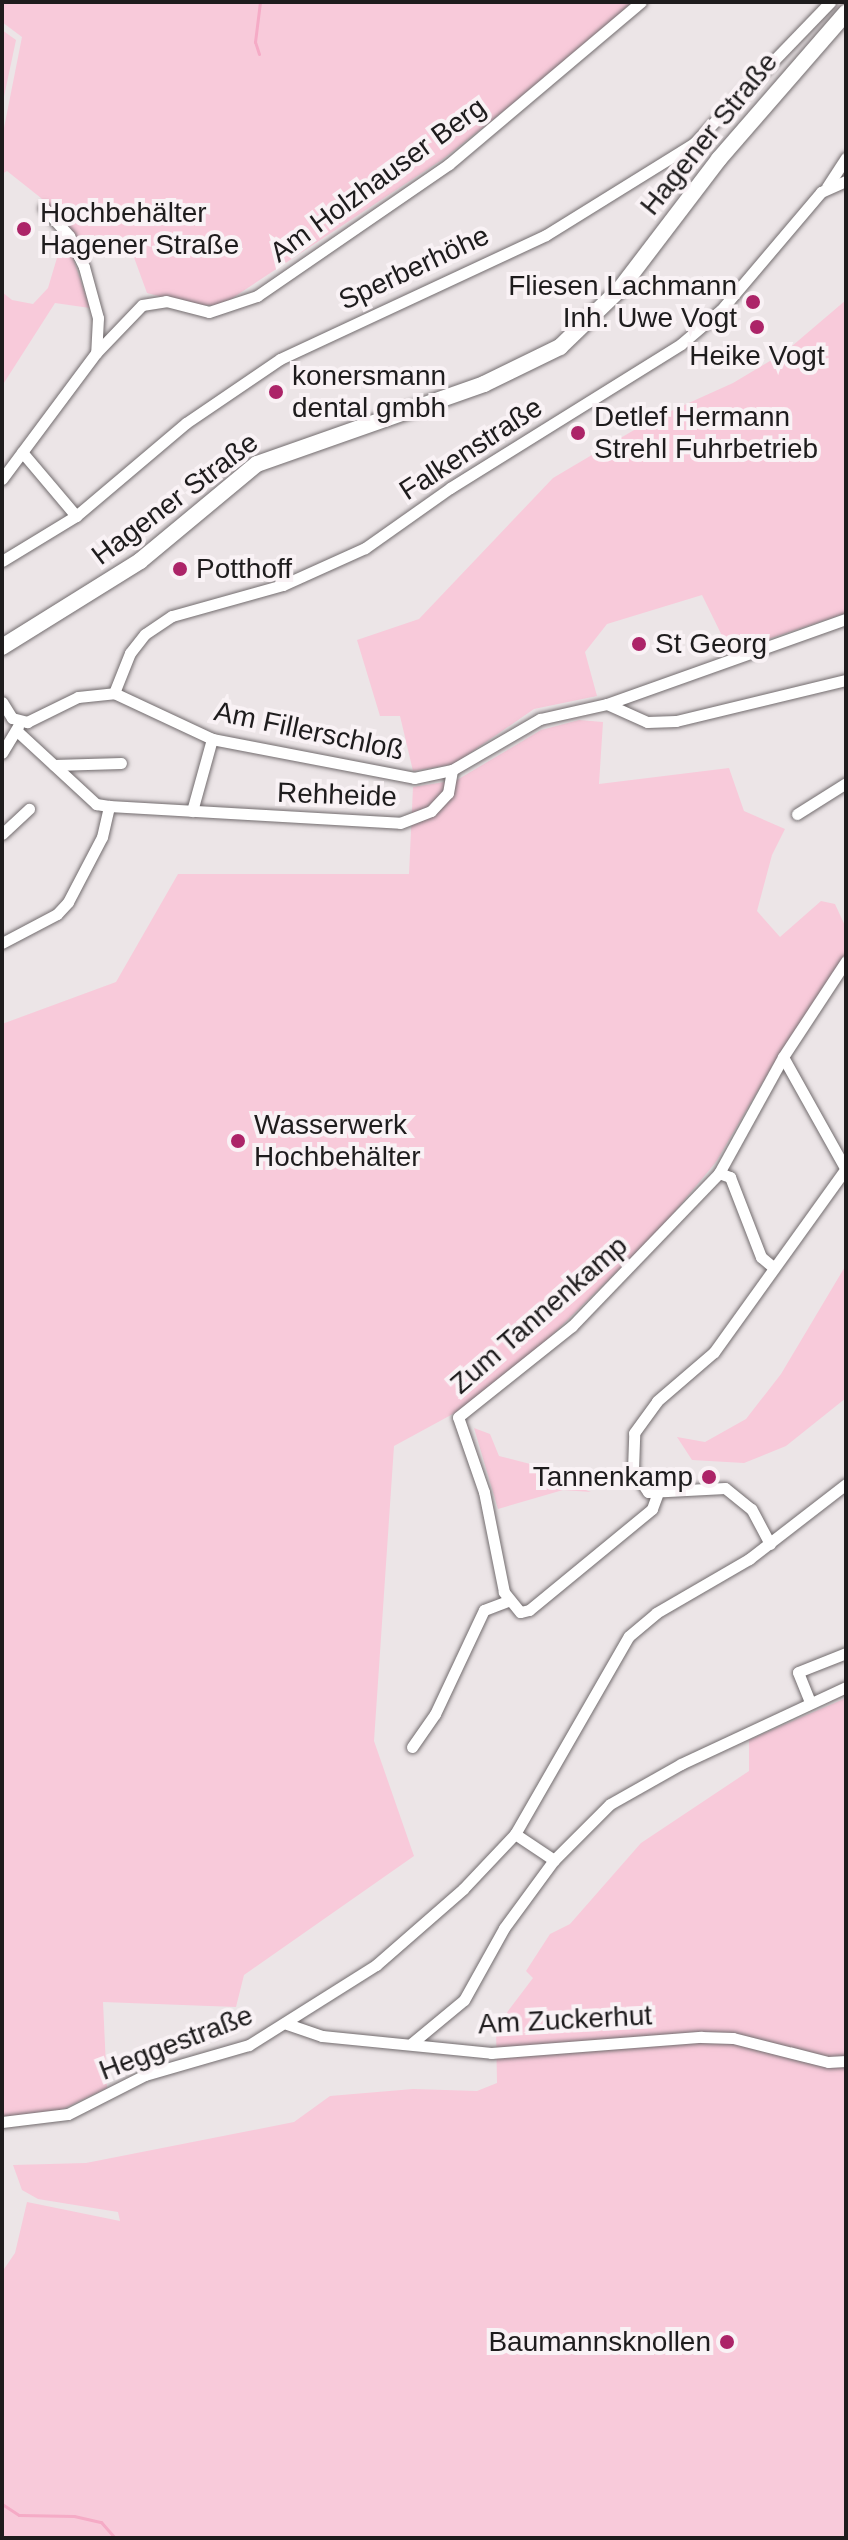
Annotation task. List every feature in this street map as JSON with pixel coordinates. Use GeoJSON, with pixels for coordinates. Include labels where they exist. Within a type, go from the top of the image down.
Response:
{"type":"FeatureCollection","features":[{"type":"Feature","properties":{"kind":"main road","name":"Hagener Straße"},"geometry":{"type":"LineString","coordinates":[[2,647],[131,568],[257,464],[484,384],[560,347],[620,289],[719,159],[846,13]]}},
{"type":"Feature","properties":{"kind":"street","name":"Am Holzhauser Berg"},"geometry":{"type":"LineString","coordinates":[[2,479],[96,353],[149,301],[209,312],[257,296],[449,164],[641,2]]}},
{"type":"Feature","properties":{"kind":"street","name":"Sperberhöhe"},"geometry":{"type":"LineString","coordinates":[[2,561],[76,516],[186,423],[280,359],[546,235],[693,144],[830,2]]}},
{"type":"Feature","properties":{"kind":"street","name":"Falkenstraße"},"geometry":{"type":"LineString","coordinates":[[114,693],[130,653],[145,634],[172,616],[283,585],[351,556],[681,344],[721,310],[827,187],[846,158]]}},
{"type":"Feature","properties":{"kind":"street"},"geometry":{"type":"LineString","coordinates":[[827,187],[846,181]]}},
{"type":"Feature","properties":{"kind":"street"},"geometry":{"type":"LineString","coordinates":[[44,208],[69,236],[84,267],[98,318],[96,353]]}},
{"type":"Feature","properties":{"kind":"street"},"geometry":{"type":"LineString","coordinates":[[22,452],[76,516]]}},
{"type":"Feature","properties":{"kind":"street","name":"Am Fillerschloß"},"geometry":{"type":"LineString","coordinates":[[114,693],[212,739],[394,776],[452,770],[540,719],[607,704],[633,692],[846,619]]}},
{"type":"Feature","properties":{"kind":"street"},"geometry":{"type":"LineString","coordinates":[[607,704],[647,722],[676,721],[846,680]]}},
{"type":"Feature","properties":{"kind":"street"},"geometry":{"type":"LineString","coordinates":[[2,753],[18,726],[78,697],[114,693]]}},
{"type":"Feature","properties":{"kind":"street"},"geometry":{"type":"LineString","coordinates":[[2,702],[18,726]]}},
{"type":"Feature","properties":{"kind":"street","name":"Rehheide"},"geometry":{"type":"LineString","coordinates":[[18,726],[96,804],[109,806],[400,823],[431,811],[448,793],[452,770]]}},
{"type":"Feature","properties":{"kind":"street"},"geometry":{"type":"LineString","coordinates":[[192,811],[212,739]]}},
{"type":"Feature","properties":{"kind":"street"},"geometry":{"type":"LineString","coordinates":[[54,765],[121,763]]}},
{"type":"Feature","properties":{"kind":"street"},"geometry":{"type":"LineString","coordinates":[[797,814],[846,783]]}},
{"type":"Feature","properties":{"kind":"street"},"geometry":{"type":"LineString","coordinates":[[4,937],[57,914],[68,902],[102,837],[109,806]]}},
{"type":"Feature","properties":{"kind":"street"},"geometry":{"type":"LineString","coordinates":[[2,834],[29,809]]}},
{"type":"Feature","properties":{"kind":"street","name":"Zum Tannenkamp"},"geometry":{"type":"LineString","coordinates":[[507,1601],[484,1492],[458,1417],[572,1326],[719,1173],[783,1057],[846,961]]}},
{"type":"Feature","properties":{"kind":"street"},"geometry":{"type":"LineString","coordinates":[[770,1544],[751,1509],[725,1488],[709,1486],[657,1495],[638,1483],[633,1470],[634,1433],[657,1401],[714,1352],[846,1168],[783,1057]]}},
{"type":"Feature","properties":{"kind":"street"},"geometry":{"type":"LineString","coordinates":[[719,1173],[730,1177],[761,1257],[773,1267]]}},
{"type":"Feature","properties":{"kind":"street","name":"Heggestraße"},"geometry":{"type":"LineString","coordinates":[[2,2122],[68,2114],[128,2082],[249,2045],[351,1984],[433,1915],[515,1834],[629,1636],[656,1613],[770,1544],[846,1484]]}},
{"type":"Feature","properties":{"kind":"street"},"geometry":{"type":"LineString","coordinates":[[412,1747],[435,1714],[484,1610],[507,1601],[520,1612],[529,1610],[652,1509],[657,1495]]}},
{"type":"Feature","properties":{"kind":"street"},"geometry":{"type":"LineString","coordinates":[[810,1702],[798,1672],[846,1653]]}},
{"type":"Feature","properties":{"kind":"street"},"geometry":{"type":"LineString","coordinates":[[412,2043],[464,2000],[504,1928],[554,1860],[610,1804],[810,1702],[846,1687]]}},
{"type":"Feature","properties":{"kind":"street"},"geometry":{"type":"LineString","coordinates":[[515,1834],[554,1860]]}},
{"type":"Feature","properties":{"kind":"street","name":"Am Zuckerhut"},"geometry":{"type":"LineString","coordinates":[[287,2024],[322,2036],[513,2053],[712,2037],[828,2062],[846,2061]]}},
{"type":"Feature","properties":{"kind":"shaded area"},"geometry":{"type":"Polygon","coordinates":[[[2,2],[632,2],[587,45],[443,159],[222,305],[192,305],[147,293],[128,241],[83,258],[75,239],[41,198],[7,171],[2,174],[2,138],[22,37],[2,22],[2,2]]]}},
{"type":"Feature","properties":{"kind":"shaded area"},"geometry":{"type":"Polygon","coordinates":[[[2,30],[16,40],[2,106],[2,30]]]}},
{"type":"Feature","properties":{"kind":"shaded area"},"geometry":{"type":"Polygon","coordinates":[[[69,246],[90,308],[55,303],[2,386],[2,292],[12,300],[33,304],[48,288],[59,251],[69,246]]]}},
{"type":"Feature","properties":{"kind":"shaded area"},"geometry":{"type":"Polygon","coordinates":[[[846,300],[846,613],[730,652],[702,595],[607,624],[585,652],[597,696],[534,709],[454,764],[413,771],[400,716],[380,716],[357,640],[419,619],[553,478],[651,420],[733,383],[785,352],[846,300]]]}},
{"type":"Feature","properties":{"kind":"shaded area"},"geometry":{"type":"Polygon","coordinates":[[[579,720],[603,722],[599,784],[729,768],[744,811],[785,829],[772,855],[757,911],[780,937],[821,901],[835,904],[846,928],[846,956],[781,1051],[716,1162],[662,1227],[539,1348],[462,1409],[394,1446],[374,1741],[414,1856],[244,1975],[236,2007],[103,2002],[107,2088],[59,2111],[2,2117],[2,1024],[116,982],[178,874],[409,874],[413,787],[457,780],[541,730],[579,720]]]}},
{"type":"Feature","properties":{"kind":"shaded area"},"geometry":{"type":"Polygon","coordinates":[[[846,1265],[846,1398],[786,1446],[744,1463],[692,1460],[677,1437],[705,1442],[746,1419],[781,1374],[846,1265]]]}},
{"type":"Feature","properties":{"kind":"shaded area"},"geometry":{"type":"Polygon","coordinates":[[[474,1428],[490,1434],[499,1456],[573,1475],[573,1485],[591,1492],[563,1490],[498,1509],[474,1428]]]}},
{"type":"Feature","properties":{"kind":"shaded area"},"geometry":{"type":"Polygon","coordinates":[[[846,1698],[846,2538],[2,2538],[2,2272],[15,2253],[27,2202],[120,2221],[118,2212],[38,2199],[22,2190],[13,2165],[86,2163],[294,2122],[330,2096],[413,2089],[477,2091],[497,2083],[496,2027],[533,1978],[526,1971],[550,1934],[570,1924],[641,1843],[749,1771],[749,1740],[846,1698]]]}},
{"type":"Feature","properties":{"kind":"waterway"},"geometry":{"type":"LineString","coordinates":[[259,54],[255,42],[260,2]]}},
{"type":"Feature","properties":{"kind":"waterway"},"geometry":{"type":"LineString","coordinates":[[2,2504],[19,2515],[74,2516],[101,2522],[115,2538]]}},
{"type":"Feature","properties":{"kind":"place","name":"Hochbehälter Hagener Straße"},"geometry":{"type":"Point","coordinates":[24,229]}},
{"type":"Feature","properties":{"kind":"place","name":"Fliesen Lachmann Inh. Uwe Vogt"},"geometry":{"type":"Point","coordinates":[753,302]}},
{"type":"Feature","properties":{"kind":"place","name":"Heike Vogt"},"geometry":{"type":"Point","coordinates":[757,327]}},
{"type":"Feature","properties":{"kind":"place","name":"konersmann dental gmbh"},"geometry":{"type":"Point","coordinates":[276,392]}},
{"type":"Feature","properties":{"kind":"place","name":"Detlef Hermann Strehl Fuhrbetrieb"},"geometry":{"type":"Point","coordinates":[578,433]}},
{"type":"Feature","properties":{"kind":"place","name":"Potthoff"},"geometry":{"type":"Point","coordinates":[180,569]}},
{"type":"Feature","properties":{"kind":"place","name":"St Georg"},"geometry":{"type":"Point","coordinates":[639,644]}},
{"type":"Feature","properties":{"kind":"place","name":"Wasserwerk Hochbehälter"},"geometry":{"type":"Point","coordinates":[238,1141]}},
{"type":"Feature","properties":{"kind":"place","name":"Tannenkamp"},"geometry":{"type":"Point","coordinates":[709,1477]}},
{"type":"Feature","properties":{"kind":"place","name":"Baumannsknollen"},"geometry":{"type":"Point","coordinates":[727,2342]}}]}
